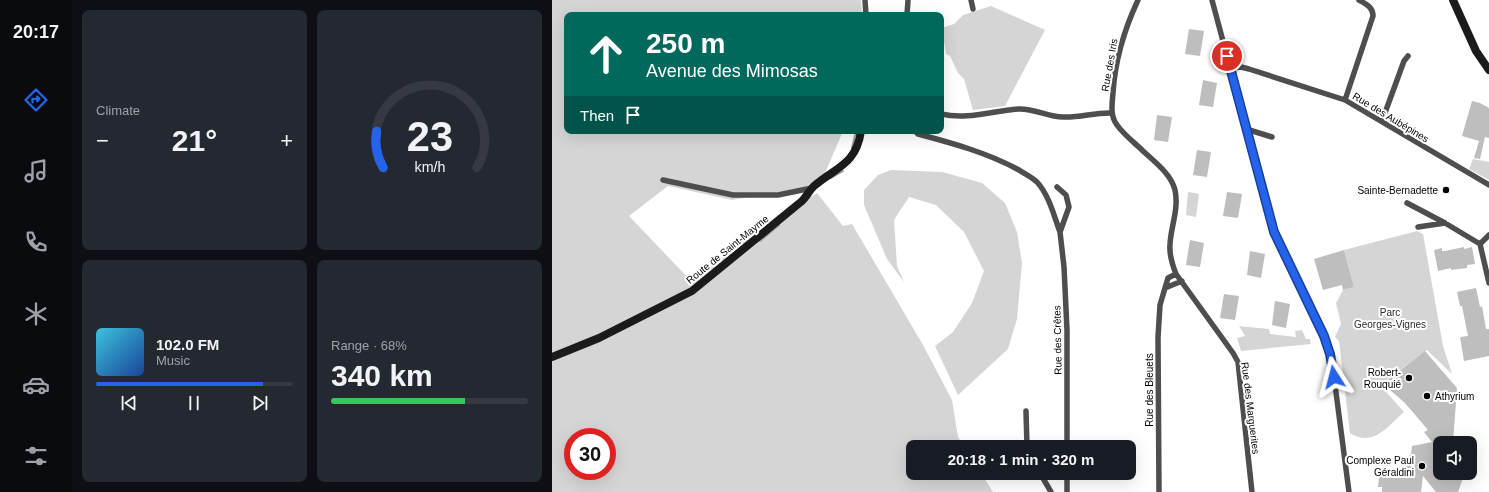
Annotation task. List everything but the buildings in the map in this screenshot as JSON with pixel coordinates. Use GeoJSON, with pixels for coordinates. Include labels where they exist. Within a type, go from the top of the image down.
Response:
{"type":"FeatureCollection","features":[{"type":"Feature","properties":{"kind":"street"},"geometry":{"type":"LineString","coordinates":[[865,0],[866,12]]}},
{"type":"Feature","properties":{"kind":"street"},"geometry":{"type":"LineString","coordinates":[[907,12],[908,0]]}},
{"type":"Feature","properties":{"kind":"street"},"geometry":{"type":"LineString","coordinates":[[971,0],[973,9]]}},
{"type":"Feature","properties":{"kind":"street","name":"Rue des Iris"},"geometry":{"type":"LineString","coordinates":[[1112,113],[1113,88],[1119,48],[1126,24],[1138,0]]}},
{"type":"Feature","properties":{"kind":"street"},"geometry":{"type":"LineString","coordinates":[[1212,0],[1274,232],[1324,336],[1330,354],[1348,492]]}},
{"type":"Feature","properties":{"kind":"street"},"geometry":{"type":"LineString","coordinates":[[1345,100],[1373,16],[1373,10],[1370,6],[1359,0]]}},
{"type":"Feature","properties":{"kind":"street"},"geometry":{"type":"LineString","coordinates":[[1453,0],[1476,51],[1489,70]]}},
{"type":"Feature","properties":{"kind":"street"},"geometry":{"type":"LineString","coordinates":[[1382,121],[1404,61],[1408,56]]}},
{"type":"Feature","properties":{"kind":"street","name":"Rue des Aubépines"},"geometry":{"type":"LineString","coordinates":[[1230,68],[1249,69],[1345,100],[1489,185]]}},
{"type":"Feature","properties":{"kind":"street"},"geometry":{"type":"LineString","coordinates":[[944,114],[965,117],[1018,109],[1032,109],[1048,115],[1063,117],[1112,113],[1117,125],[1159,166],[1171,180],[1175,191],[1176,208],[1170,246],[1171,261],[1176,274]]}},
{"type":"Feature","properties":{"kind":"street"},"geometry":{"type":"LineString","coordinates":[[1246,129],[1272,138]]}},
{"type":"Feature","properties":{"kind":"street","name":"Route de Saint-Mayme"},"geometry":{"type":"LineString","coordinates":[[552,357],[599,338],[692,291],[802,202],[812,188],[841,168],[855,151],[860,141],[861,134]]}},
{"type":"Feature","properties":{"kind":"street","name":"Rue des Crêtes"},"geometry":{"type":"LineString","coordinates":[[918,134],[986,154],[1033,178],[1038,184],[1051,209],[1060,232],[1064,267],[1067,330],[1067,440]]}},
{"type":"Feature","properties":{"kind":"street"},"geometry":{"type":"LineString","coordinates":[[663,180],[734,195],[778,195],[812,188]]}},
{"type":"Feature","properties":{"kind":"street","name":"Rue des Crêtes"},"geometry":{"type":"LineString","coordinates":[[1057,187],[1066,195],[1068,207],[1060,232]]}},
{"type":"Feature","properties":{"kind":"street"},"geometry":{"type":"LineString","coordinates":[[1407,203],[1480,244],[1489,282]]}},
{"type":"Feature","properties":{"kind":"street"},"geometry":{"type":"LineString","coordinates":[[1418,227],[1445,223]]}},
{"type":"Feature","properties":{"kind":"street"},"geometry":{"type":"LineString","coordinates":[[1480,244],[1489,234]]}},
{"type":"Feature","properties":{"kind":"street","name":"Rue des Marguerites"},"geometry":{"type":"LineString","coordinates":[[1176,274],[1238,362],[1252,492]]}},
{"type":"Feature","properties":{"kind":"street","name":"Rue des Bleuets"},"geometry":{"type":"LineString","coordinates":[[1159,492],[1158,337],[1160,305],[1168,278],[1176,274]]}},
{"type":"Feature","properties":{"kind":"street"},"geometry":{"type":"LineString","coordinates":[[1165,288],[1182,281]]}},
{"type":"Feature","properties":{"kind":"street"},"geometry":{"type":"LineString","coordinates":[[1026,411],[1027,440]]}},
{"type":"Feature","properties":{"kind":"street"},"geometry":{"type":"LineString","coordinates":[[1044,480],[1051,492]]}},
{"type":"Feature","properties":{"kind":"street"},"geometry":{"type":"LineString","coordinates":[[1067,480],[1067,492]]}},
{"type":"Feature","properties":{"kind":"green space"},"geometry":{"type":"Polygon","coordinates":[[[552,0],[861,0],[862,12],[564,12],[564,134],[842,134],[820,185],[732,200],[668,186],[629,216],[693,283],[745,238],[817,193],[843,226],[852,224],[923,345],[952,400],[958,437],[960,440],[906,440],[906,480],[985,480],[993,492],[552,492],[552,0]]]}},
{"type":"Feature","properties":{"kind":"green space"},"geometry":{"type":"Polygon","coordinates":[[[991,6],[1045,30],[1005,106],[973,110],[964,79],[958,73],[950,56],[946,54],[944,27],[954,24],[963,15],[991,6]]]}},
{"type":"Feature","properties":{"kind":"green space"},"geometry":{"type":"Polygon","coordinates":[[[1473,159],[1489,162],[1489,180],[1469,169],[1473,159]]]}},
{"type":"Feature","properties":{"kind":"green space"},"geometry":{"type":"Polygon","coordinates":[[[891,170],[942,172],[982,183],[1005,203],[1017,232],[1022,263],[1017,319],[1008,349],[958,395],[935,346],[953,332],[972,303],[984,271],[964,232],[936,205],[909,197],[894,220],[897,266],[904,282],[887,259],[864,205],[864,190],[878,175],[891,170]]]}},
{"type":"Feature","properties":{"kind":"green space"},"geometry":{"type":"Polygon","coordinates":[[[1188,192],[1199,194],[1196,217],[1186,215],[1188,192]]]}},
{"type":"Feature","properties":{"kind":"green space","name":"Parc Georges-Vignes"},"geometry":{"type":"Polygon","coordinates":[[[1417,231],[1423,234],[1443,346],[1452,374],[1427,350],[1380,385],[1404,412],[1386,429],[1373,437],[1358,437],[1350,433],[1339,341],[1335,337],[1341,324],[1336,303],[1343,290],[1354,287],[1344,250],[1417,231]]]}},
{"type":"Feature","properties":{"kind":"green space"},"geometry":{"type":"Polygon","coordinates":[[[1239,326],[1269,329],[1270,334],[1296,337],[1295,331],[1302,330],[1306,339],[1310,339],[1311,344],[1241,351],[1237,338],[1245,336],[1239,326]]]}},
{"type":"Feature","properties":{"kind":"waterway"},"geometry":{"type":"LineString","coordinates":[[852,148],[855,134]]}},
{"type":"Feature","properties":{"kind":"waterway"},"geometry":{"type":"LineString","coordinates":[[831,178],[843,171]]}},
{"type":"Feature","properties":{"kind":"waterway"},"geometry":{"type":"LineString","coordinates":[[760,241],[779,225]]}},
{"type":"Feature","properties":{"kind":"place","name":"Sainte-Bernadette"},"geometry":{"type":"Point","coordinates":[1446,190]}},
{"type":"Feature","properties":{"kind":"place","name":"Robert- Rouquié"},"geometry":{"type":"Point","coordinates":[1409,378]}},
{"type":"Feature","properties":{"kind":"place","name":"Athyrium"},"geometry":{"type":"Point","coordinates":[1427,396]}},
{"type":"Feature","properties":{"kind":"place","name":"Complexe Paul Géraldini"},"geometry":{"type":"Point","coordinates":[1422,466]}},
{"type":"Feature","properties":{"kind":"route"},"geometry":{"type":"LineString","coordinates":[[1227,56],[1274,232],[1324,336],[1330,354],[1334,377]]}}]}
